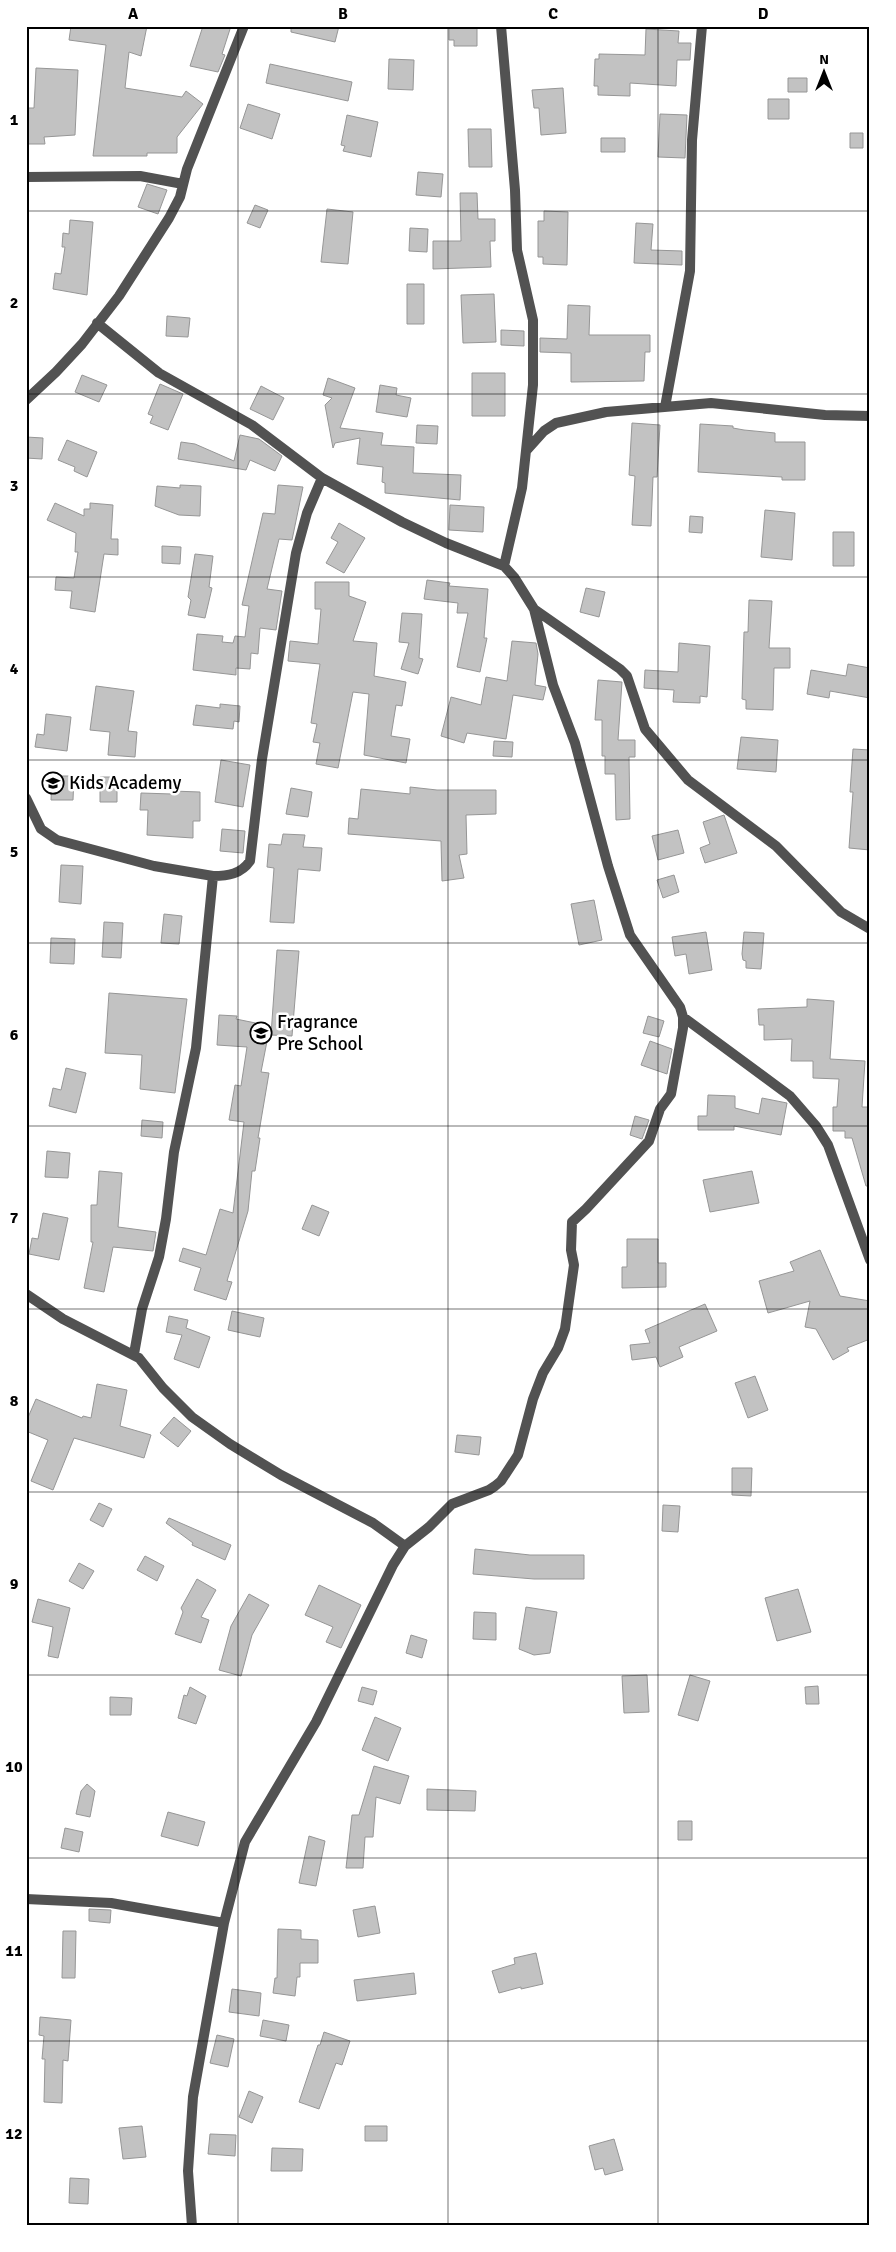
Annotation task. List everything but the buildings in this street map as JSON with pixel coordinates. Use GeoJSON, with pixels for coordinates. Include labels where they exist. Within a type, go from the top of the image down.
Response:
{"type":"FeatureCollection","features":[{"type":"Feature","properties":{"kind":"street"},"geometry":{"type":"LineString","coordinates":[[26,400],[82,344],[119,296],[169,218],[180,197],[187,168],[244,26]]}},
{"type":"Feature","properties":{"kind":"street"},"geometry":{"type":"LineString","coordinates":[[501,26],[513,170],[517,250],[533,320],[533,385],[522,488],[504,566]]}},
{"type":"Feature","properties":{"kind":"street"},"geometry":{"type":"LineString","coordinates":[[665,407],[690,271],[692,140],[702,26]]}},
{"type":"Feature","properties":{"kind":"street"},"geometry":{"type":"LineString","coordinates":[[26,178],[140,176],[183,184]]}},
{"type":"Feature","properties":{"kind":"street"},"geometry":{"type":"LineString","coordinates":[[98,323],[159,373],[252,425],[322,478],[446,543],[504,566],[526,594],[534,609],[553,685],[575,743],[608,866],[630,935],[680,1007],[683,1017],[683,1028],[671,1094],[660,1109],[649,1141],[572,1222],[571,1250],[574,1266],[565,1329],[558,1348],[547,1365],[536,1390],[518,1455],[496,1486],[452,1504],[429,1527],[405,1546],[393,1565],[316,1722],[245,1842],[224,1923],[193,2097],[188,2171],[192,2226]]}},
{"type":"Feature","properties":{"kind":"street"},"geometry":{"type":"LineString","coordinates":[[526,451],[544,431],[556,423],[606,412],[712,403],[825,414],[870,416]]}},
{"type":"Feature","properties":{"kind":"street"},"geometry":{"type":"LineString","coordinates":[[26,798],[41,828],[57,840],[154,866],[213,876],[235,874],[245,870],[250,861],[262,758],[284,635],[296,553],[306,513],[322,478]]}},
{"type":"Feature","properties":{"kind":"street"},"geometry":{"type":"LineString","coordinates":[[534,609],[620,669],[627,676],[645,729],[688,780],[776,846],[842,912],[870,930]]}},
{"type":"Feature","properties":{"kind":"street"},"geometry":{"type":"LineString","coordinates":[[134,1354],[142,1309],[159,1257],[166,1219],[174,1152],[196,1048],[213,876]]}},
{"type":"Feature","properties":{"kind":"street"},"geometry":{"type":"LineString","coordinates":[[683,1017],[790,1096],[816,1126],[828,1145],[870,1260]]}},
{"type":"Feature","properties":{"kind":"street"},"geometry":{"type":"LineString","coordinates":[[26,1294],[63,1319],[103,1341],[134,1354],[146,1364],[163,1388],[192,1417],[230,1444],[281,1475],[374,1523],[405,1546]]}},
{"type":"Feature","properties":{"kind":"street"},"geometry":{"type":"LineString","coordinates":[[26,1899],[111,1903],[224,1923]]}},
{"type":"Feature","properties":{"kind":"place","name":"Kids Academy"},"geometry":{"type":"Point","coordinates":[53,783]}},
{"type":"Feature","properties":{"kind":"place","name":"Fragrance Pre School"},"geometry":{"type":"Point","coordinates":[261,1033]}}]}
